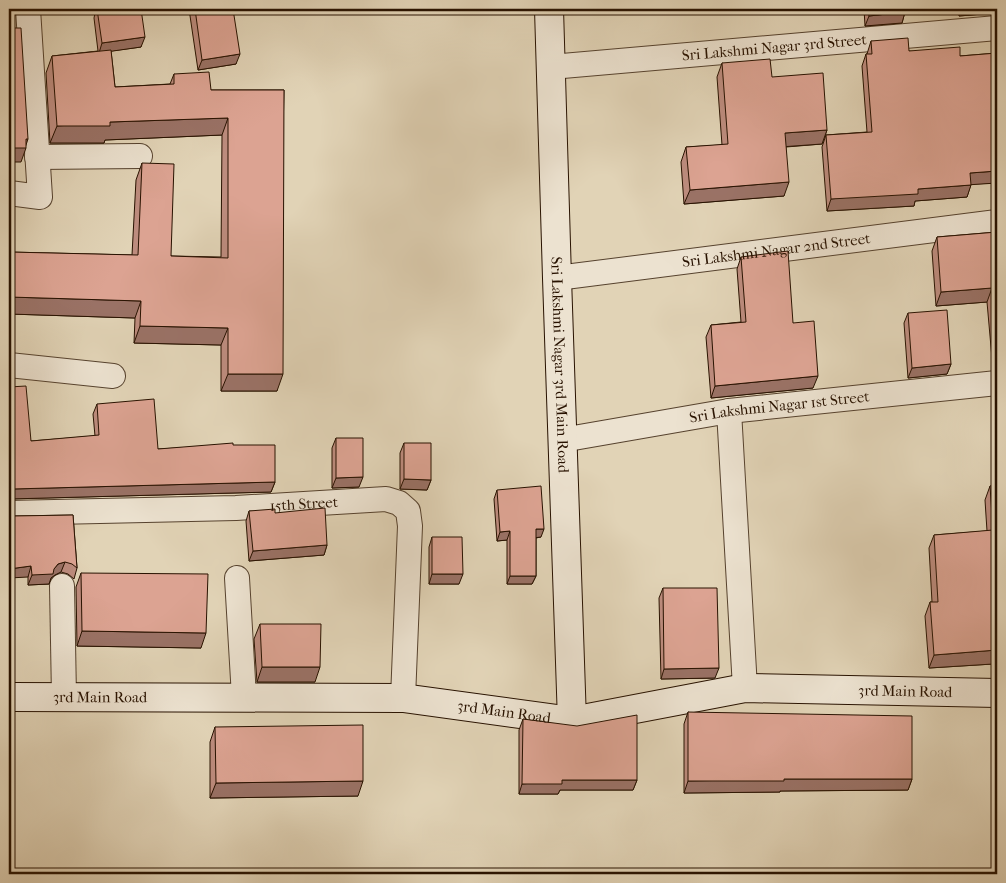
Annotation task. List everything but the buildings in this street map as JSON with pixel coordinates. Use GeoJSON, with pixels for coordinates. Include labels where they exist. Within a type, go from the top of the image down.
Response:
{"type":"FeatureCollection","features":[{"type":"Feature","properties":{"kind":"street"},"geometry":{"type":"LineString","coordinates":[[9,193],[40,197],[28,9]]}},
{"type":"Feature","properties":{"kind":"street","name":"Sri Lakshmi Nagar 3rd Main Road"},"geometry":{"type":"LineString","coordinates":[[550,9],[572,721]]}},
{"type":"Feature","properties":{"kind":"street","name":"Sri Lakshmi Nagar 3rd Street"},"geometry":{"type":"LineString","coordinates":[[552,67],[997,28]]}},
{"type":"Feature","properties":{"kind":"street"},"geometry":{"type":"LineString","coordinates":[[37,157],[140,156]]}},
{"type":"Feature","properties":{"kind":"street","name":"Sri Lakshmi Nagar 2nd Street"},"geometry":{"type":"LineString","coordinates":[[557,278],[997,222]]}},
{"type":"Feature","properties":{"kind":"street"},"geometry":{"type":"LineString","coordinates":[[9,365],[113,376]]}},
{"type":"Feature","properties":{"kind":"street","name":"Sri Lakshmi Nagar 1st Street"},"geometry":{"type":"LineString","coordinates":[[562,440],[729,411],[997,383]]}},
{"type":"Feature","properties":{"kind":"street"},"geometry":{"type":"LineString","coordinates":[[729,411],[745,688]]}},
{"type":"Feature","properties":{"kind":"street","name":"15th Street"},"geometry":{"type":"LineString","coordinates":[[9,513],[236,508],[386,498],[399,503],[408,511],[410,526],[403,698]]}},
{"type":"Feature","properties":{"kind":"street"},"geometry":{"type":"LineString","coordinates":[[237,578],[244,698]]}},
{"type":"Feature","properties":{"kind":"street"},"geometry":{"type":"LineString","coordinates":[[62,586],[64,697]]}},
{"type":"Feature","properties":{"kind":"street","name":"3rd Main Road"},"geometry":{"type":"LineString","coordinates":[[9,697],[403,698],[572,721],[745,688],[997,693]]}}]}
